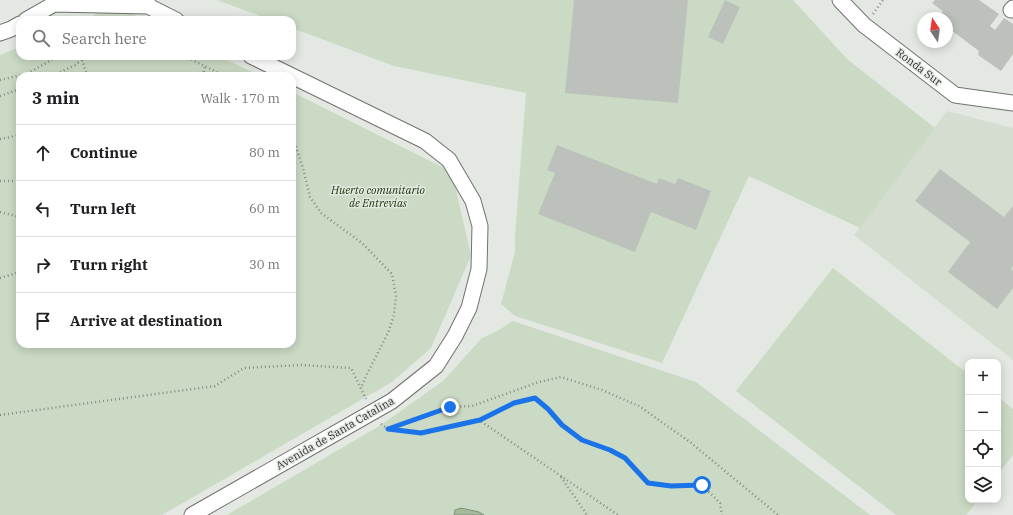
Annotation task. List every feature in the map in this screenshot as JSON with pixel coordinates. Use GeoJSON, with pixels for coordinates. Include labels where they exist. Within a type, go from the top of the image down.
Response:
{"type":"FeatureCollection","features":[{"type":"Feature","properties":{"kind":"street","name":"Ronda Sur"},"geometry":{"type":"LineString","coordinates":[[840,0],[864,25],[955,95],[1013,103]]}},
{"type":"Feature","properties":{"kind":"street"},"geometry":{"type":"LineString","coordinates":[[33,16],[57,2],[144,2],[169,16]]}},
{"type":"Feature","properties":{"kind":"street"},"geometry":{"type":"LineString","coordinates":[[0,33],[16,26]]}},
{"type":"Feature","properties":{"kind":"street","name":"Avenida de Santa Catalina"},"geometry":{"type":"LineString","coordinates":[[259,60],[284,72]]}},
{"type":"Feature","properties":{"kind":"street","name":"Avenida de Santa Catalina"},"geometry":{"type":"LineString","coordinates":[[192,515],[392,401],[436,366],[455,336],[469,308],[480,269],[480,226],[473,201],[450,160],[425,141],[296,78]]}},
{"type":"Feature","properties":{"kind":"path"},"geometry":{"type":"LineString","coordinates":[[30,72],[52,60]]}},
{"type":"Feature","properties":{"kind":"path"},"geometry":{"type":"LineString","coordinates":[[59,72],[78,60]]}},
{"type":"Feature","properties":{"kind":"path"},"geometry":{"type":"LineString","coordinates":[[82,60],[86,72]]}},
{"type":"Feature","properties":{"kind":"path"},"geometry":{"type":"LineString","coordinates":[[193,60],[217,72]]}},
{"type":"Feature","properties":{"kind":"path"},"geometry":{"type":"LineString","coordinates":[[204,72],[206,66]]}},
{"type":"Feature","properties":{"kind":"path"},"geometry":{"type":"LineString","coordinates":[[0,80],[16,76]]}},
{"type":"Feature","properties":{"kind":"path"},"geometry":{"type":"LineString","coordinates":[[0,96],[16,90]]}},
{"type":"Feature","properties":{"kind":"path"},"geometry":{"type":"LineString","coordinates":[[0,139],[16,136]]}},
{"type":"Feature","properties":{"kind":"path"},"geometry":{"type":"LineString","coordinates":[[0,414],[215,386],[244,368],[301,365],[351,368],[361,389],[388,333],[394,315],[396,296],[392,274],[362,244],[321,213],[310,197],[304,168],[296,146]]}},
{"type":"Feature","properties":{"kind":"path"},"geometry":{"type":"LineString","coordinates":[[0,181],[16,181]]}},
{"type":"Feature","properties":{"kind":"path"},"geometry":{"type":"LineString","coordinates":[[0,212],[16,216]]}},
{"type":"Feature","properties":{"kind":"path"},"geometry":{"type":"LineString","coordinates":[[0,278],[16,273]]}},
{"type":"Feature","properties":{"kind":"path"},"geometry":{"type":"LineString","coordinates":[[722,515],[720,503],[702,485],[671,486],[648,483],[625,458],[610,450],[582,440],[562,425],[548,409],[535,398],[514,403],[480,420],[421,433],[388,429],[450,407],[472,406],[539,382],[561,377],[602,390],[639,406],[690,442],[778,515]]}},
{"type":"Feature","properties":{"kind":"path"},"geometry":{"type":"LineString","coordinates":[[480,420],[618,515]]}},
{"type":"Feature","properties":{"kind":"path"},"geometry":{"type":"LineString","coordinates":[[559,475],[586,515]]}},
{"type":"Feature","properties":{"kind":"shaded area"},"geometry":{"type":"Polygon","coordinates":[[[947,111],[1013,128],[1013,360],[854,235],[947,111]]]}},
{"type":"Feature","properties":{"kind":"shaded area"},"geometry":{"type":"Polygon","coordinates":[[[461,508],[479,512],[484,515],[454,515],[455,510],[461,508]]]}},
{"type":"Feature","properties":{"kind":"green space"},"geometry":{"type":"Polygon","coordinates":[[[217,0],[793,0],[847,59],[935,128],[860,228],[749,176],[662,363],[515,316],[501,304],[515,252],[526,93],[394,66],[296,29],[296,16],[260,16],[217,0]]]}},
{"type":"Feature","properties":{"kind":"green space"},"geometry":{"type":"Polygon","coordinates":[[[107,9],[124,9],[137,16],[92,16],[107,9]]]}},
{"type":"Feature","properties":{"kind":"green space","name":"Huerto comunitario de Entrevías"},"geometry":{"type":"Polygon","coordinates":[[[16,49],[16,60],[227,60],[252,72],[16,72],[16,348],[296,348],[296,94],[452,172],[471,256],[431,348],[392,382],[162,515],[0,515],[0,55],[16,49]]]}},
{"type":"Feature","properties":{"kind":"green space"},"geometry":{"type":"Polygon","coordinates":[[[833,268],[965,372],[965,503],[976,503],[966,515],[896,515],[736,391],[833,268]]]}},
{"type":"Feature","properties":{"kind":"green space"},"geometry":{"type":"Polygon","coordinates":[[[513,321],[696,382],[870,515],[227,515],[381,425],[443,381],[482,338],[513,321]]]}},
{"type":"Feature","properties":{"kind":"green space"},"geometry":{"type":"Polygon","coordinates":[[[1001,399],[1013,409],[1013,455],[1001,470],[1001,399]]]}},
{"type":"Feature","properties":{"kind":"building"},"geometry":{"type":"Polygon","coordinates":[[[574,0],[688,0],[678,103],[565,93],[574,0]]]}},
{"type":"Feature","properties":{"kind":"building"},"geometry":{"type":"Polygon","coordinates":[[[725,0],[740,7],[723,44],[708,37],[725,0]]]}},
{"type":"Feature","properties":{"kind":"building"},"geometry":{"type":"Polygon","coordinates":[[[935,0],[979,0],[999,14],[990,26],[995,30],[1004,18],[1013,24],[1013,54],[1001,71],[978,55],[979,51],[953,32],[953,12],[942,12],[932,3],[935,0]]]}},
{"type":"Feature","properties":{"kind":"building"},"geometry":{"type":"Polygon","coordinates":[[[557,145],[657,184],[659,178],[675,184],[678,178],[711,191],[696,230],[651,212],[635,252],[538,214],[555,173],[547,170],[557,145]]]}},
{"type":"Feature","properties":{"kind":"building"},"geometry":{"type":"Polygon","coordinates":[[[940,169],[1004,217],[1013,206],[1013,266],[1011,269],[1013,271],[1013,288],[997,309],[948,272],[970,242],[915,201],[940,169]]]}},
{"type":"Feature","properties":{"kind":"route"},"geometry":{"type":"LineString","coordinates":[[450,407],[388,429],[421,433],[480,420],[514,403],[535,398],[548,409],[562,425],[582,440],[610,450],[625,458],[648,483],[671,486],[702,485]]}}]}
